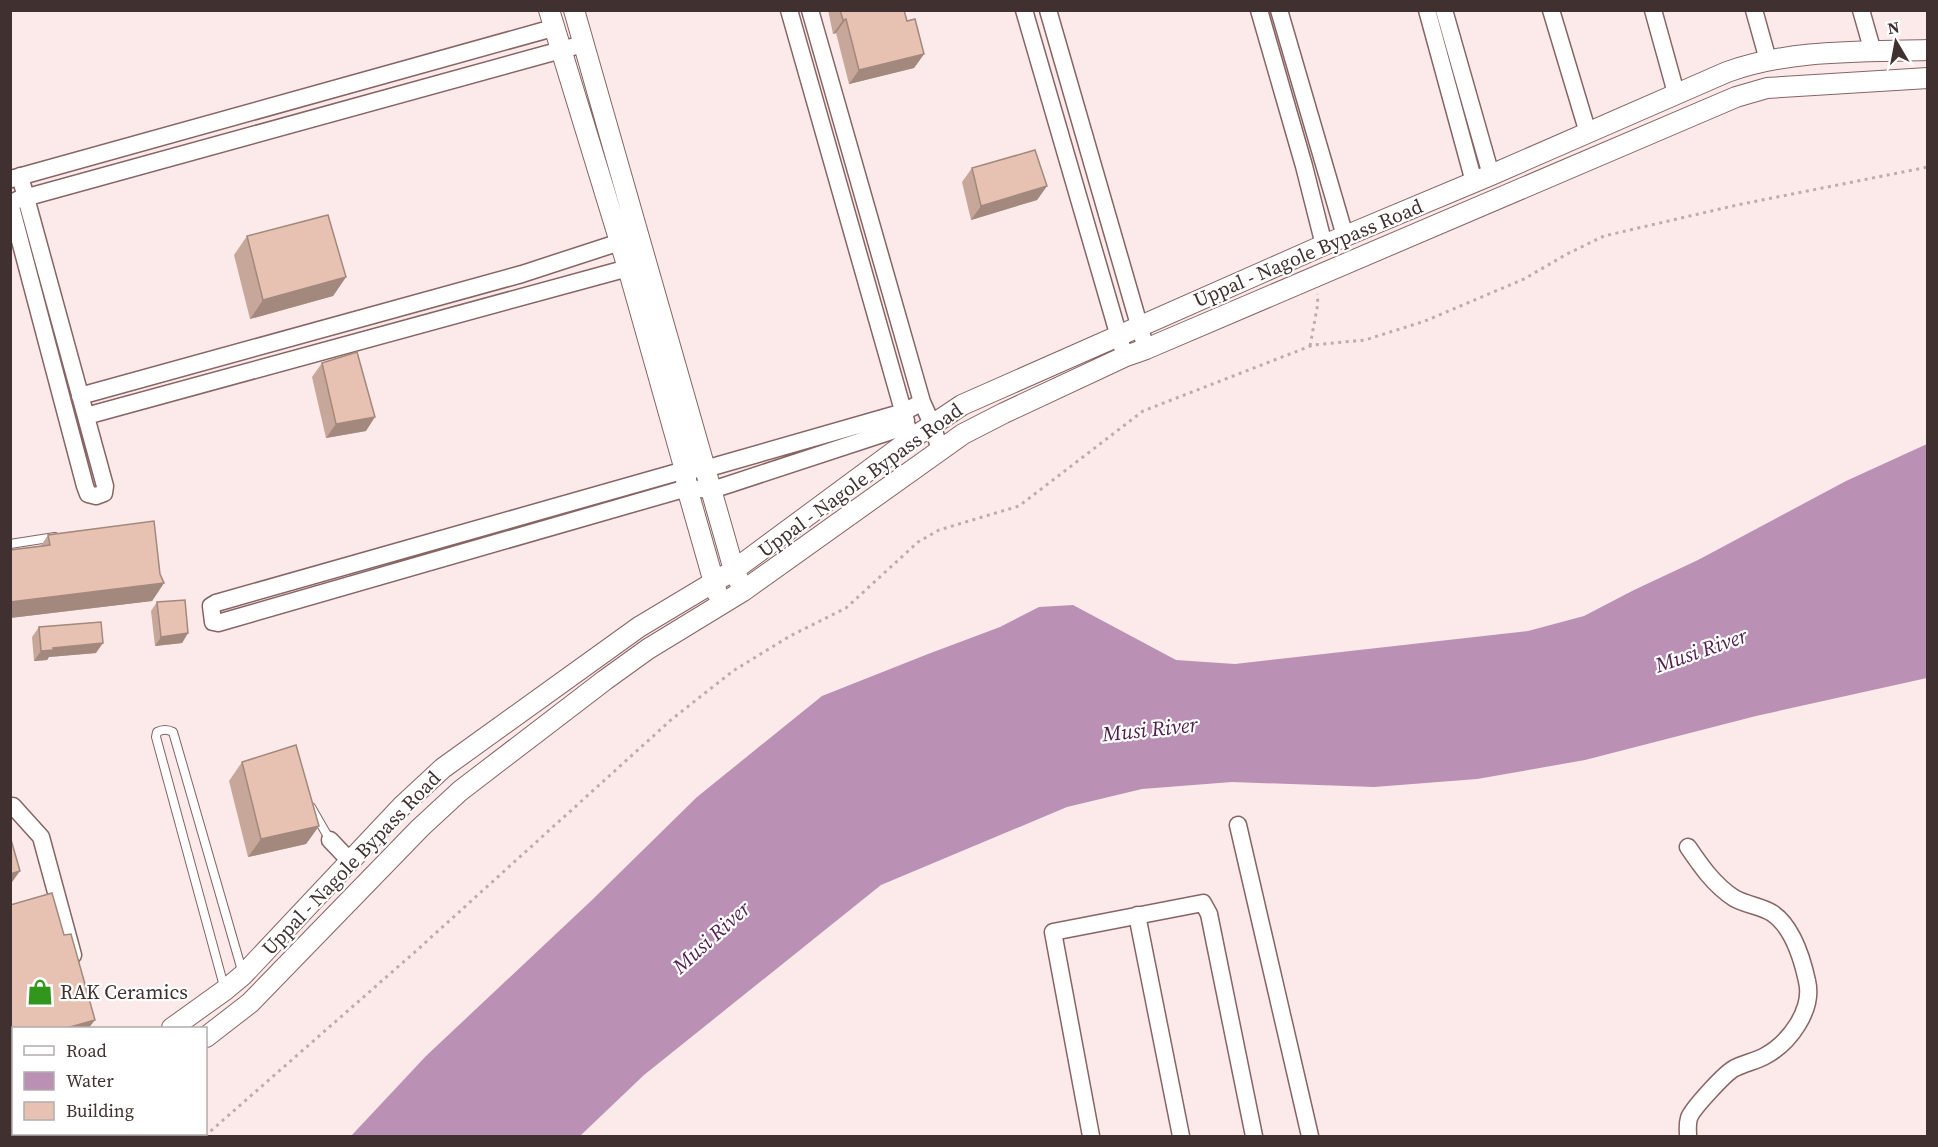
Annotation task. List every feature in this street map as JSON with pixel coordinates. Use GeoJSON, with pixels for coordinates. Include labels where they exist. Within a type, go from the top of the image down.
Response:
{"type":"FeatureCollection","features":[{"type":"Feature","properties":{"kind":"street","name":"Uppal - Nagole Bypass Road"},"geometry":{"type":"LineString","coordinates":[[574,10],[734,570],[743,591]]}},
{"type":"Feature","properties":{"kind":"street"},"geometry":{"type":"LineString","coordinates":[[789,10],[907,426]]}},
{"type":"Feature","properties":{"kind":"street"},"geometry":{"type":"LineString","coordinates":[[810,10],[916,384],[940,450]]}},
{"type":"Feature","properties":{"kind":"street"},"geometry":{"type":"LineString","coordinates":[[1024,10],[1126,356]]}},
{"type":"Feature","properties":{"kind":"street"},"geometry":{"type":"LineString","coordinates":[[1048,10],[1146,349]]}},
{"type":"Feature","properties":{"kind":"street"},"geometry":{"type":"LineString","coordinates":[[1259,10],[1324,245]]}},
{"type":"Feature","properties":{"kind":"street"},"geometry":{"type":"LineString","coordinates":[[1279,10],[1345,236]]}},
{"type":"Feature","properties":{"kind":"street"},"geometry":{"type":"LineString","coordinates":[[1427,10],[1483,178]]}},
{"type":"Feature","properties":{"kind":"street"},"geometry":{"type":"LineString","coordinates":[[1444,10],[1483,178]]}},
{"type":"Feature","properties":{"kind":"street"},"geometry":{"type":"LineString","coordinates":[[1551,10],[1588,133]]}},
{"type":"Feature","properties":{"kind":"street"},"geometry":{"type":"LineString","coordinates":[[1653,10],[1676,93]]}},
{"type":"Feature","properties":{"kind":"street"},"geometry":{"type":"LineString","coordinates":[[1754,10],[1768,60]]}},
{"type":"Feature","properties":{"kind":"street"},"geometry":{"type":"LineString","coordinates":[[1861,10],[1873,52]]}},
{"type":"Feature","properties":{"kind":"street"},"geometry":{"type":"LineString","coordinates":[[16,201],[80,396],[105,486],[104,493],[96,496],[88,494],[85,486],[16,201],[15,178],[551,19],[628,268],[721,604]]}},
{"type":"Feature","properties":{"kind":"street"},"geometry":{"type":"LineString","coordinates":[[16,201],[583,44]]}},
{"type":"Feature","properties":{"kind":"street","name":"Uppal - Nagole Bypass Road"},"geometry":{"type":"LineString","coordinates":[[175,1027],[243,975],[402,806],[443,768],[639,627],[734,570],[907,426],[932,424],[962,405],[1138,326],[1736,69],[1768,60],[1799,55],[1928,50]]}},
{"type":"Feature","properties":{"kind":"street","name":"Uppal - Nagole Bypass Road"},"geometry":{"type":"LineString","coordinates":[[207,1036],[250,1003],[420,828],[460,791],[648,649],[743,591],[963,435],[1004,413],[1126,356],[1736,97],[1767,88],[1928,78]]}},
{"type":"Feature","properties":{"kind":"street"},"geometry":{"type":"LineString","coordinates":[[80,396],[522,274],[620,242]]}},
{"type":"Feature","properties":{"kind":"street"},"geometry":{"type":"LineString","coordinates":[[86,416],[628,268]]}},
{"type":"Feature","properties":{"kind":"street"},"geometry":{"type":"LineString","coordinates":[[889,360],[916,384]]}},
{"type":"Feature","properties":{"kind":"street"},"geometry":{"type":"LineString","coordinates":[[907,426],[705,469],[686,479],[218,624],[213,622],[210,609],[216,603],[686,479],[712,490],[907,426],[922,402]]}},
{"type":"Feature","properties":{"kind":"street"},"geometry":{"type":"LineString","coordinates":[[10,807],[13,807],[41,837],[77,972]]}},
{"type":"Feature","properties":{"kind":"street"},"geometry":{"type":"LineString","coordinates":[[1238,825],[1310,1137]]}},
{"type":"Feature","properties":{"kind":"street"},"geometry":{"type":"LineString","coordinates":[[330,840],[350,861]]}},
{"type":"Feature","properties":{"kind":"street"},"geometry":{"type":"LineString","coordinates":[[1688,847],[1707,875],[1721,888],[1736,899],[1771,912],[1785,924],[1794,938],[1808,983],[1808,1002],[1802,1017],[1777,1049],[1763,1058],[1735,1068],[1726,1074],[1689,1116],[1688,1137]]}},
{"type":"Feature","properties":{"kind":"street"},"geometry":{"type":"LineString","coordinates":[[1091,1137],[1053,932],[1203,903],[1209,914],[1254,1137]]}},
{"type":"Feature","properties":{"kind":"street"},"geometry":{"type":"LineString","coordinates":[[1137,915],[1181,1137]]}},
{"type":"Feature","properties":{"kind":"lane"},"geometry":{"type":"LineString","coordinates":[[10,544],[67,536]]}},
{"type":"Feature","properties":{"kind":"lane"},"geometry":{"type":"LineString","coordinates":[[225,990],[156,737],[157,732],[162,730],[167,729],[173,732],[243,975]]}},
{"type":"Feature","properties":{"kind":"lane"},"geometry":{"type":"LineString","coordinates":[[308,801],[330,840]]}},
{"type":"Feature","properties":{"kind":"path"},"geometry":{"type":"LineString","coordinates":[[205,1137],[416,951],[672,719],[733,671],[790,636],[846,608],[918,542],[939,530],[1019,506],[1143,411],[1310,346],[1365,340],[1425,321],[1524,279],[1604,236],[1928,167]]}},
{"type":"Feature","properties":{"kind":"path"},"geometry":{"type":"LineString","coordinates":[[1310,346],[1318,303],[1315,277]]}},
{"type":"Feature","properties":{"kind":"water","name":"Musi River"},"geometry":{"type":"Polygon","coordinates":[[[1927,444],[1927,678],[1756,716],[1585,760],[1477,779],[1374,787],[1232,782],[1142,789],[1067,807],[881,885],[644,1075],[580,1136],[351,1136],[426,1056],[592,900],[697,797],[822,696],[1000,627],[1039,607],[1073,605],[1176,660],[1235,664],[1528,631],[1584,616],[1698,560],[1846,481],[1927,444]]]}},
{"type":"Feature","properties":{"kind":"building"},"geometry":{"type":"Polygon","coordinates":[[[840,10],[904,10],[907,21],[915,19],[924,54],[859,70],[846,19],[843,20],[840,10]]]}},
{"type":"Feature","properties":{"kind":"building"},"geometry":{"type":"Polygon","coordinates":[[[1035,150],[1047,186],[981,206],[972,168],[1035,150]]]}},
{"type":"Feature","properties":{"kind":"building"},"geometry":{"type":"Polygon","coordinates":[[[328,215],[346,277],[263,300],[247,236],[328,215]]]}},
{"type":"Feature","properties":{"kind":"building"},"geometry":{"type":"Polygon","coordinates":[[[357,352],[375,417],[336,424],[322,363],[357,352]]]}},
{"type":"Feature","properties":{"kind":"building"},"geometry":{"type":"Polygon","coordinates":[[[154,521],[160,574],[164,583],[10,602],[10,550],[50,545],[48,535],[154,521]]]}},
{"type":"Feature","properties":{"kind":"building"},"geometry":{"type":"Polygon","coordinates":[[[185,600],[188,633],[161,637],[157,602],[185,600]]]}},
{"type":"Feature","properties":{"kind":"building"},"geometry":{"type":"Polygon","coordinates":[[[101,622],[103,643],[41,651],[39,627],[101,622]]]}},
{"type":"Feature","properties":{"kind":"building"},"geometry":{"type":"Polygon","coordinates":[[[296,745],[319,826],[261,839],[242,762],[296,745]]]}},
{"type":"Feature","properties":{"kind":"building"},"geometry":{"type":"Polygon","coordinates":[[[10,836],[20,871],[10,874],[10,836]]]}},
{"type":"Feature","properties":{"kind":"building"},"geometry":{"type":"Polygon","coordinates":[[[52,893],[64,935],[71,934],[95,1020],[70,1027],[12,1027],[12,1042],[10,1043],[10,905],[52,893]]]}},
{"type":"Feature","properties":{"kind":"building"},"geometry":{"type":"Polygon","coordinates":[[[10,1094],[12,1117],[10,1117],[10,1094]]]}},
{"type":"Feature","properties":{"kind":"place","name":"RAK Ceramics"},"geometry":{"type":"Point","coordinates":[40,992]}}]}
